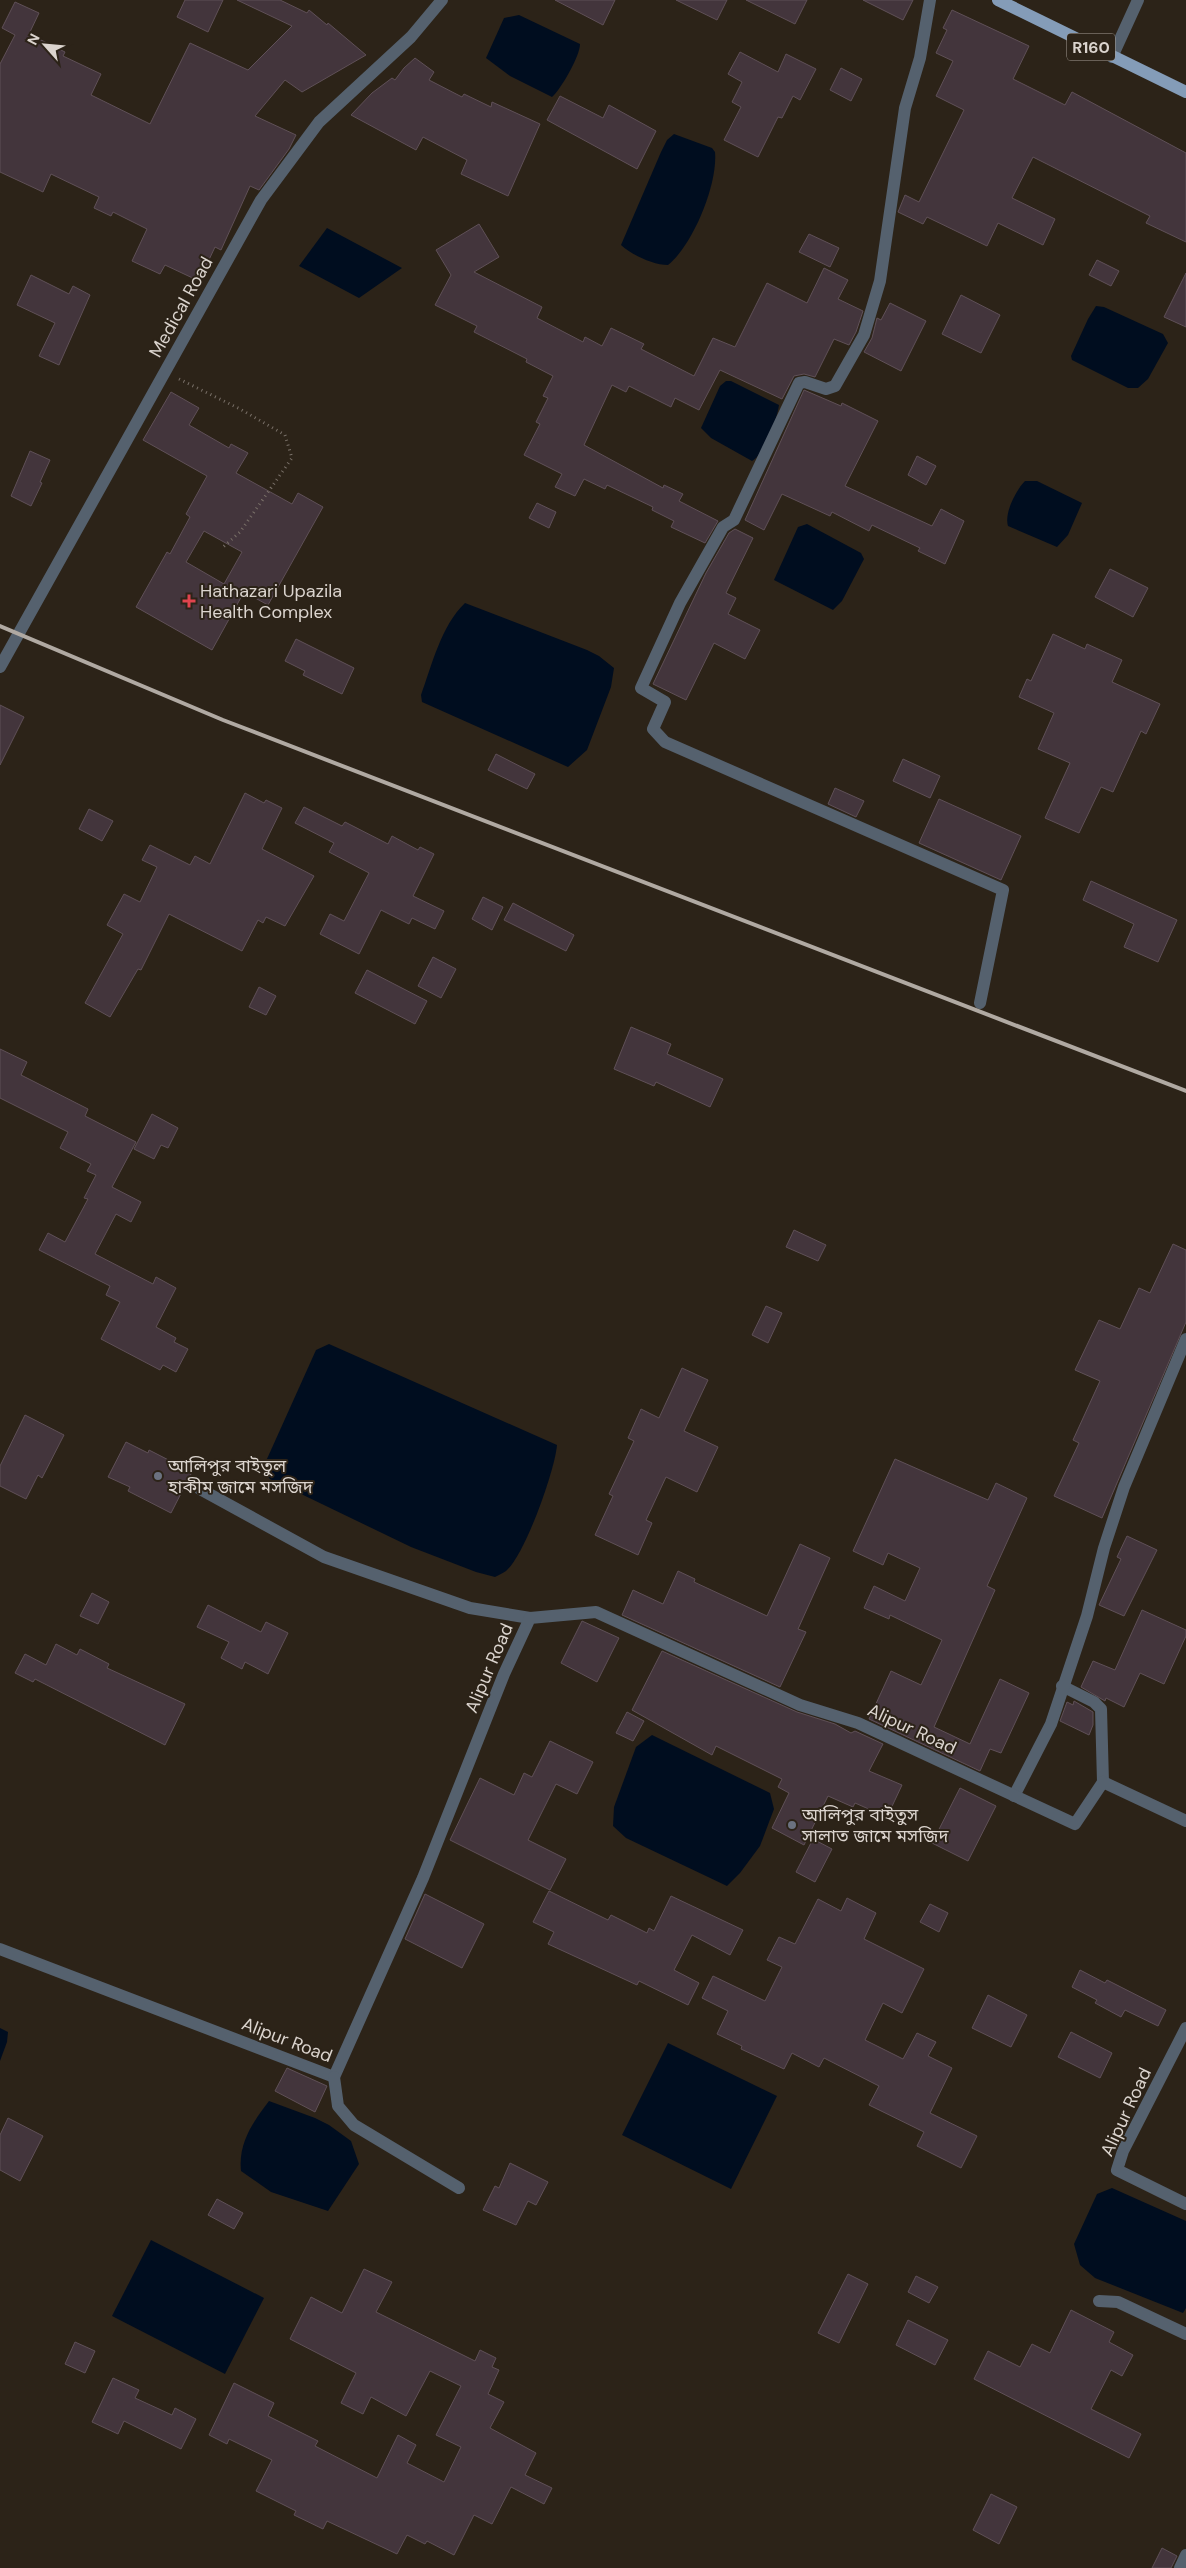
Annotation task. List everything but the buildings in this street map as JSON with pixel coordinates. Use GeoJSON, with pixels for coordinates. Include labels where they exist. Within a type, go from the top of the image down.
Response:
{"type":"FeatureCollection","features":[{"type":"Feature","properties":{"kind":"main road","name":"R160"},"geometry":{"type":"LineString","coordinates":[[998,0],[1186,92]]}},
{"type":"Feature","properties":{"kind":"street","name":"Medical Road"},"geometry":{"type":"LineString","coordinates":[[0,667],[261,200],[313,130],[411,37],[442,0]]}},
{"type":"Feature","properties":{"kind":"street"},"geometry":{"type":"LineString","coordinates":[[930,0],[920,58],[905,108],[880,280],[864,335],[835,386],[826,390],[805,382],[799,383],[734,520],[723,527],[680,604],[641,688],[665,702],[653,729],[665,742],[1003,890],[980,1002]]}},
{"type":"Feature","properties":{"kind":"street"},"geometry":{"type":"LineString","coordinates":[[1112,57],[1138,0]]}},
{"type":"Feature","properties":{"kind":"street"},"geometry":{"type":"LineString","coordinates":[[1014,1796],[1051,1724],[1062,1686],[1087,1616],[1104,1548],[1124,1487],[1181,1367],[1186,1339]]}},
{"type":"Feature","properties":{"kind":"street"},"geometry":{"type":"LineString","coordinates":[[200,1489],[324,1557],[470,1608],[530,1618]]}},
{"type":"Feature","properties":{"kind":"street","name":"Alipur Road"},"geometry":{"type":"LineString","coordinates":[[0,1949],[334,2077],[423,1878],[504,1674],[530,1618],[596,1612],[800,1705],[858,1723],[1075,1824],[1103,1782]]}},
{"type":"Feature","properties":{"kind":"street"},"geometry":{"type":"LineString","coordinates":[[1062,1686],[1094,1702],[1101,1708],[1103,1782],[1186,1821]]}},
{"type":"Feature","properties":{"kind":"street","name":"Alipur Road"},"geometry":{"type":"LineString","coordinates":[[1186,2028],[1123,2151],[1117,2170],[1186,2204]]}},
{"type":"Feature","properties":{"kind":"street"},"geometry":{"type":"LineString","coordinates":[[334,2077],[338,2106],[354,2125],[459,2188]]}},
{"type":"Feature","properties":{"kind":"street"},"geometry":{"type":"LineString","coordinates":[[1099,2301],[1118,2302],[1186,2334]]}},
{"type":"Feature","properties":{"kind":"street"},"geometry":{"type":"LineString","coordinates":[[1180,2568],[1186,2555]]}},
{"type":"Feature","properties":{"kind":"path"},"geometry":{"type":"LineString","coordinates":[[165,372],[240,408],[285,435],[292,458],[240,532],[222,548]]}},
{"type":"Feature","properties":{"kind":"water"},"geometry":{"type":"Polygon","coordinates":[[[519,15],[580,44],[577,56],[569,72],[552,97],[510,76],[486,58],[504,18],[519,15]]]}},
{"type":"Feature","properties":{"kind":"water"},"geometry":{"type":"Polygon","coordinates":[[[674,134],[712,148],[715,152],[715,165],[708,197],[695,229],[677,256],[668,265],[662,265],[643,259],[621,245],[661,152],[667,140],[674,134]]]}},
{"type":"Feature","properties":{"kind":"water"},"geometry":{"type":"Polygon","coordinates":[[[327,228],[402,268],[359,298],[299,266],[327,228]]]}},
{"type":"Feature","properties":{"kind":"water"},"geometry":{"type":"Polygon","coordinates":[[[1096,306],[1104,307],[1163,334],[1168,343],[1148,379],[1138,388],[1128,388],[1072,360],[1071,356],[1096,306]]]}},
{"type":"Feature","properties":{"kind":"water"},"geometry":{"type":"Polygon","coordinates":[[[726,381],[731,381],[779,405],[776,419],[766,444],[752,461],[711,438],[701,428],[720,386],[726,381]]]}},
{"type":"Feature","properties":{"kind":"water"},"geometry":{"type":"Polygon","coordinates":[[[1025,481],[1037,481],[1082,503],[1068,535],[1057,547],[1008,526],[1009,508],[1025,481]]]}},
{"type":"Feature","properties":{"kind":"water"},"geometry":{"type":"Polygon","coordinates":[[[807,524],[861,553],[864,559],[842,601],[833,610],[774,580],[798,527],[807,524]]]}},
{"type":"Feature","properties":{"kind":"water"},"geometry":{"type":"Polygon","coordinates":[[[465,603],[587,650],[599,656],[614,668],[611,687],[587,750],[568,767],[422,702],[421,695],[443,634],[465,603]]]}},
{"type":"Feature","properties":{"kind":"water"},"geometry":{"type":"Polygon","coordinates":[[[329,1344],[557,1445],[551,1473],[530,1531],[514,1562],[506,1571],[495,1577],[476,1572],[411,1547],[270,1479],[262,1470],[316,1350],[329,1344]]]}},
{"type":"Feature","properties":{"kind":"water"},"geometry":{"type":"Polygon","coordinates":[[[652,1735],[770,1793],[774,1809],[760,1846],[740,1873],[727,1886],[626,1838],[613,1826],[614,1807],[636,1747],[652,1735]]]}},
{"type":"Feature","properties":{"kind":"water"},"geometry":{"type":"Polygon","coordinates":[[[0,2028],[8,2032],[7,2042],[0,2061],[0,2028]]]}},
{"type":"Feature","properties":{"kind":"water"},"geometry":{"type":"Polygon","coordinates":[[[668,2043],[777,2096],[731,2189],[622,2135],[668,2043]]]}},
{"type":"Feature","properties":{"kind":"water"},"geometry":{"type":"Polygon","coordinates":[[[269,2101],[315,2118],[329,2125],[351,2141],[359,2164],[328,2211],[271,2192],[241,2171],[244,2142],[252,2125],[269,2101]]]}},
{"type":"Feature","properties":{"kind":"water"},"geometry":{"type":"Polygon","coordinates":[[[1112,2188],[1186,2221],[1186,2308],[1183,2313],[1095,2278],[1080,2265],[1074,2244],[1097,2194],[1112,2188]]]}},
{"type":"Feature","properties":{"kind":"water"},"geometry":{"type":"Polygon","coordinates":[[[151,2240],[264,2298],[225,2374],[112,2316],[151,2240]]]}},
{"type":"Feature","properties":{"kind":"railway"},"geometry":{"type":"LineString","coordinates":[[0,626],[223,720],[1186,1091]]}},
{"type":"Feature","properties":{"kind":"place","name":"Hathazari Upazila Health Complex"},"geometry":{"type":"Point","coordinates":[189,601]}},
{"type":"Feature","properties":{"kind":"place","name":"আলিপুর বাইতুল হাকীম জামে মসজিদ"},"geometry":{"type":"Point","coordinates":[158,1476]}},
{"type":"Feature","properties":{"kind":"place","name":"আলিপুর বাইতুস সালাত জামে মসজিদ"},"geometry":{"type":"Point","coordinates":[792,1825]}}]}
